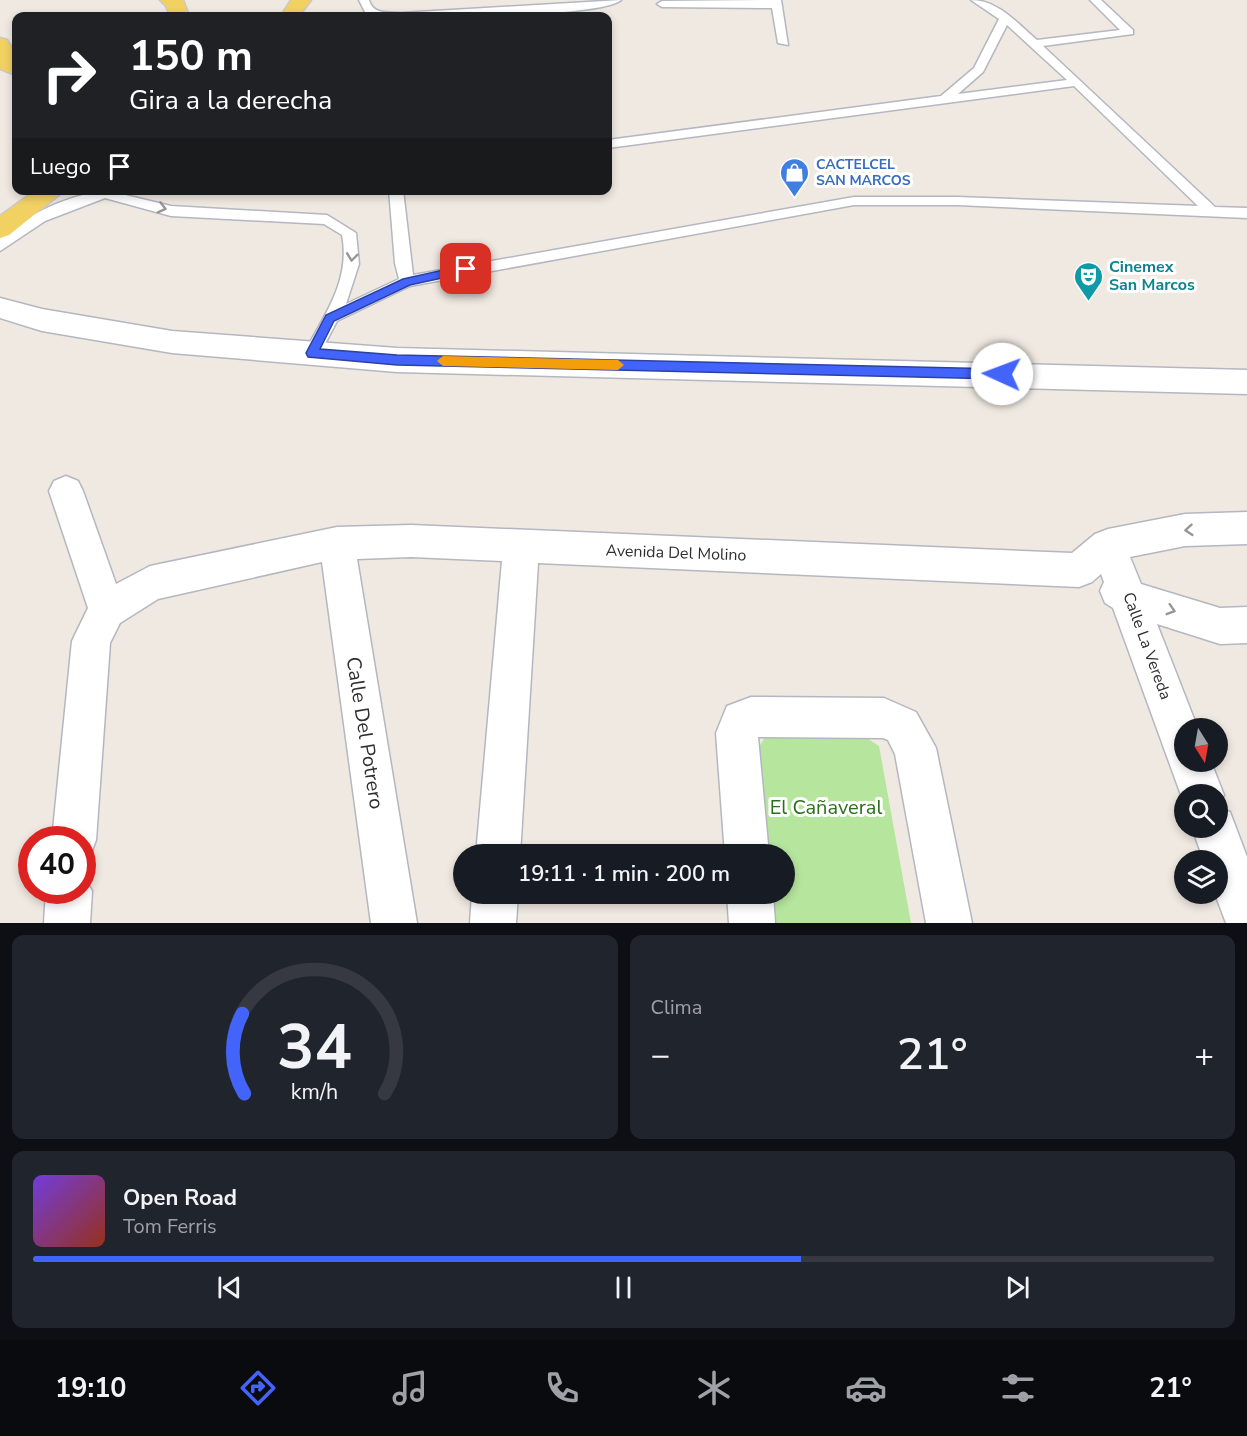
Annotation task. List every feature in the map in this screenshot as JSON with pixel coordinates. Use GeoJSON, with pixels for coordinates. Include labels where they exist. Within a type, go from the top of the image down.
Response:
{"type":"FeatureCollection","features":[{"type":"Feature","properties":{"kind":"main road"},"geometry":{"type":"LineString","coordinates":[[170,0],[175,3],[178,12]]}},
{"type":"Feature","properties":{"kind":"main road"},"geometry":{"type":"LineString","coordinates":[[0,44],[7,64],[12,67]]}},
{"type":"Feature","properties":{"kind":"main road"},"geometry":{"type":"LineString","coordinates":[[0,229],[46,195]]}},
{"type":"Feature","properties":{"kind":"street"},"geometry":{"type":"LineString","coordinates":[[0,308],[42,320],[172,342],[397,360],[1247,382]]}},
{"type":"Feature","properties":{"kind":"street"},"geometry":{"type":"LineString","coordinates":[[0,327],[42,320]]}},
{"type":"Feature","properties":{"kind":"street"},"geometry":{"type":"LineString","coordinates":[[66,491],[107,610],[91,641],[75,826]]}},
{"type":"Feature","properties":{"kind":"street"},"geometry":{"type":"LineString","coordinates":[[1247,528],[1185,530],[1108,545],[1079,570],[1130,598],[1220,626],[1247,625]]}},
{"type":"Feature","properties":{"kind":"street","name":"Avenida Del Molino"},"geometry":{"type":"LineString","coordinates":[[107,610],[150,583],[337,543],[411,541],[1079,570]]}},
{"type":"Feature","properties":{"kind":"street","name":"Calle Del Potrero"},"geometry":{"type":"LineString","coordinates":[[337,543],[394,923]]}},
{"type":"Feature","properties":{"kind":"street","name":"Calle La Vereda"},"geometry":{"type":"LineString","coordinates":[[1108,545],[1174,718]]}},
{"type":"Feature","properties":{"kind":"street"},"geometry":{"type":"LineString","coordinates":[[499,844],[521,547]]}},
{"type":"Feature","properties":{"kind":"street"},"geometry":{"type":"LineString","coordinates":[[746,844],[737,733],[741,720],[751,717],[884,718],[902,726],[915,748],[949,923]]}},
{"type":"Feature","properties":{"kind":"street"},"geometry":{"type":"LineString","coordinates":[[1218,838],[1247,917]]}},
{"type":"Feature","properties":{"kind":"street"},"geometry":{"type":"LineString","coordinates":[[67,923],[68,904]]}},
{"type":"Feature","properties":{"kind":"street"},"geometry":{"type":"LineString","coordinates":[[493,923],[494,904]]}},
{"type":"Feature","properties":{"kind":"street"},"geometry":{"type":"LineString","coordinates":[[751,904],[752,923]]}},
{"type":"Feature","properties":{"kind":"lane"},"geometry":{"type":"LineString","coordinates":[[442,12],[509,5],[582,7],[616,0]]}},
{"type":"Feature","properties":{"kind":"lane"},"geometry":{"type":"LineString","coordinates":[[976,0],[999,10],[1212,213]]}},
{"type":"Feature","properties":{"kind":"lane"},"geometry":{"type":"LineString","coordinates":[[662,4],[777,2],[784,44]]}},
{"type":"Feature","properties":{"kind":"lane"},"geometry":{"type":"LineString","coordinates":[[1035,44],[1129,32],[1098,3]]}},
{"type":"Feature","properties":{"kind":"lane"},"geometry":{"type":"LineString","coordinates":[[945,99],[979,70],[999,10]]}},
{"type":"Feature","properties":{"kind":"lane"},"geometry":{"type":"LineString","coordinates":[[612,143],[1077,82]]}},
{"type":"Feature","properties":{"kind":"lane"},"geometry":{"type":"LineString","coordinates":[[0,246],[48,212],[102,195]]}},
{"type":"Feature","properties":{"kind":"lane"},"geometry":{"type":"LineString","coordinates":[[109,195],[171,211],[327,220],[349,233],[354,249],[348,281],[312,353]]}},
{"type":"Feature","properties":{"kind":"lane"},"geometry":{"type":"LineString","coordinates":[[396,195],[402,262],[407,281]]}},
{"type":"Feature","properties":{"kind":"lane"},"geometry":{"type":"LineString","coordinates":[[330,318],[407,281],[854,201],[957,201],[1247,213]]}},
{"type":"Feature","properties":{"kind":"green space","name":"El Cañaveral"},"geometry":{"type":"Polygon","coordinates":[[[769,731],[862,735],[879,746],[911,923],[773,923],[771,904],[795,904],[795,844],[766,844],[757,750],[769,731]]]}},
{"type":"Feature","properties":{"kind":"slow traffic"},"geometry":{"type":"LineString","coordinates":[[443,361],[618,365]]}},
{"type":"Feature","properties":{"kind":"place","name":"CACTELCEL SAN MARCOS"},"geometry":{"type":"Point","coordinates":[795,198]}},
{"type":"Feature","properties":{"kind":"place","name":"Cinemex San Marcos"},"geometry":{"type":"Point","coordinates":[1088,302]}},
{"type":"Feature","properties":{"kind":"route"},"geometry":{"type":"LineString","coordinates":[[466,269],[407,281],[330,318],[312,353],[397,360],[1002,374]]}}]}
